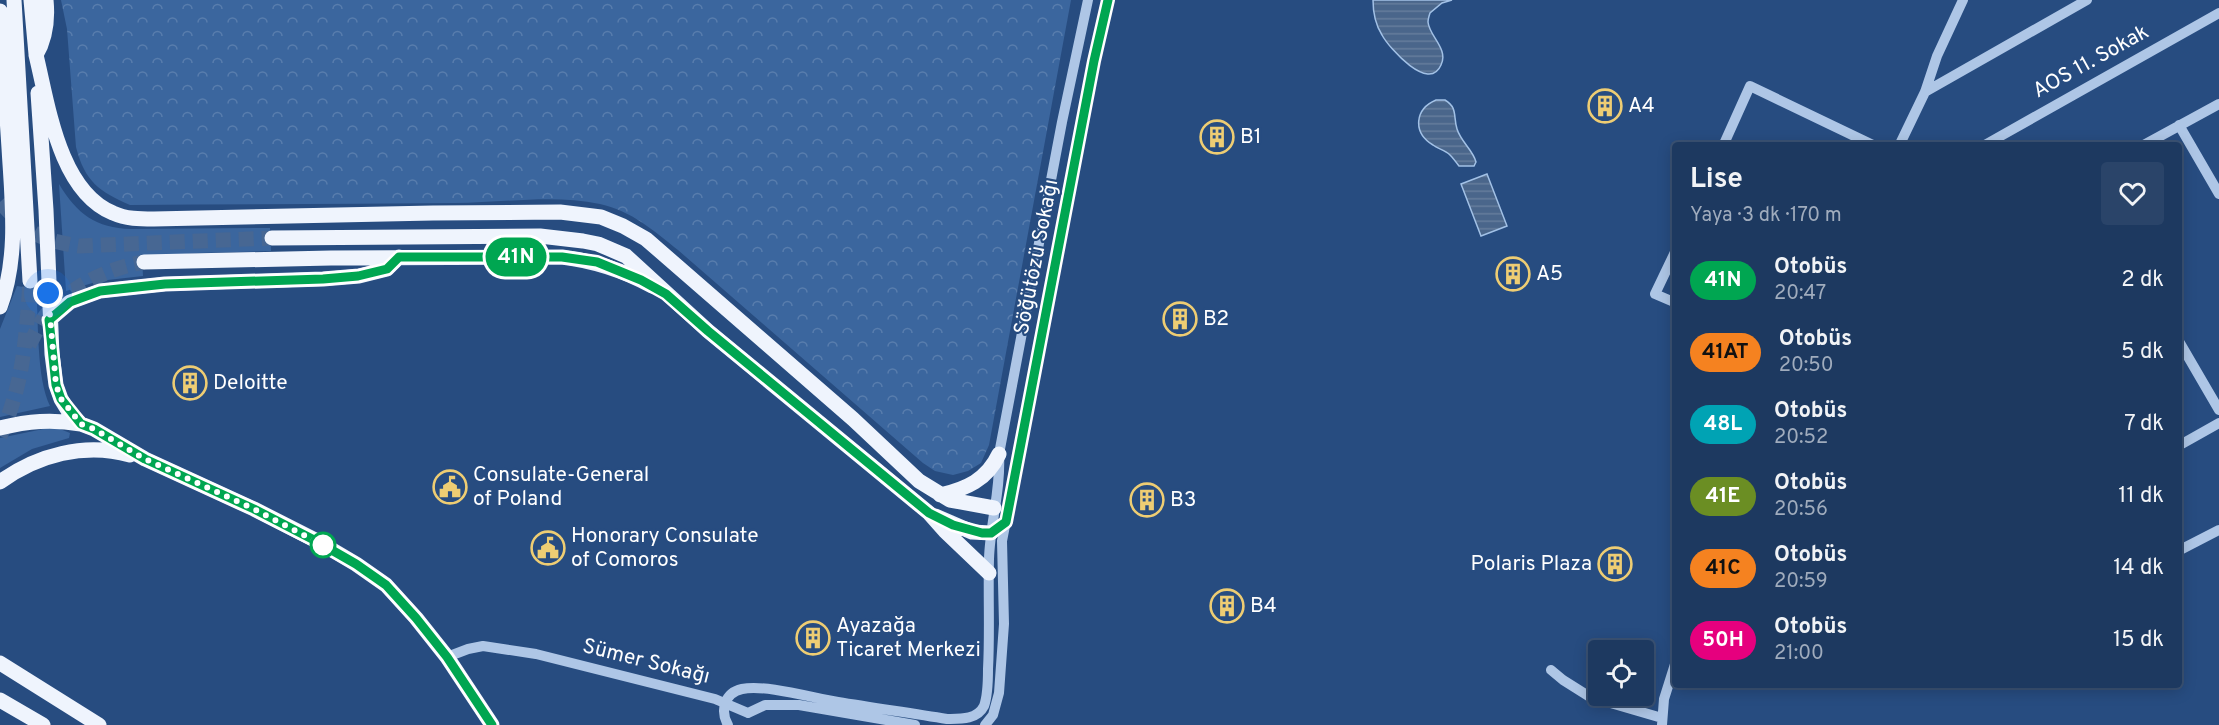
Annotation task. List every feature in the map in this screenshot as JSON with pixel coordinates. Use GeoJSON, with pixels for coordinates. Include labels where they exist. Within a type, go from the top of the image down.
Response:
{"type":"FeatureCollection","features":[{"type":"Feature","properties":{"kind":"main road"},"geometry":{"type":"LineString","coordinates":[[14,0],[30,282]]}},
{"type":"Feature","properties":{"kind":"main road"},"geometry":{"type":"LineString","coordinates":[[32,0],[46,210],[49,320],[56,385],[61,399],[81,424]]}},
{"type":"Feature","properties":{"kind":"main road"},"geometry":{"type":"LineString","coordinates":[[46,0],[48,12],[44,41],[36,55],[55,133],[64,158],[83,190],[111,213],[130,218],[154,219],[560,212],[601,218],[623,226],[646,239],[853,419],[919,481],[940,495],[962,503],[994,508]]}},
{"type":"Feature","properties":{"kind":"main road"},"geometry":{"type":"LineString","coordinates":[[0,11],[12,201],[11,263],[0,307]]}},
{"type":"Feature","properties":{"kind":"main road"},"geometry":{"type":"LineString","coordinates":[[272,238],[520,236],[562,238],[598,244],[626,256],[708,331],[929,513],[989,573]]}},
{"type":"Feature","properties":{"kind":"main road"},"geometry":{"type":"LineString","coordinates":[[144,262],[530,256],[585,260],[612,267],[666,294]]}},
{"type":"Feature","properties":{"kind":"main road"},"geometry":{"type":"LineString","coordinates":[[49,320],[70,302],[85,295],[111,290],[165,284],[242,283],[350,277],[387,269],[399,257]]}},
{"type":"Feature","properties":{"kind":"main road"},"geometry":{"type":"LineString","coordinates":[[0,428],[32,421],[51,420],[81,424],[94,429],[145,459],[254,509],[356,564],[386,585],[402,602],[447,657],[492,725]]}},
{"type":"Feature","properties":{"kind":"main road"},"geometry":{"type":"LineString","coordinates":[[0,482],[22,468],[48,457],[87,450],[119,452],[145,459]]}},
{"type":"Feature","properties":{"kind":"main road"},"geometry":{"type":"LineString","coordinates":[[940,495],[969,487],[981,479],[989,473],[999,454]]}},
{"type":"Feature","properties":{"kind":"main road"},"geometry":{"type":"LineString","coordinates":[[929,513],[972,532],[991,533]]}},
{"type":"Feature","properties":{"kind":"main road"},"geometry":{"type":"LineString","coordinates":[[0,663],[99,725]]}},
{"type":"Feature","properties":{"kind":"main road"},"geometry":{"type":"LineString","coordinates":[[0,700],[43,725]]}},
{"type":"Feature","properties":{"kind":"street","name":"Söğütözü Sokağı"},"geometry":{"type":"LineString","coordinates":[[975,715],[983,708],[988,686],[989,573],[991,533],[999,481],[999,454],[1062,122],[1088,0]]}},
{"type":"Feature","properties":{"kind":"street","name":"Söğütözü Sokağı"},"geometry":{"type":"LineString","coordinates":[[984,725],[993,714],[999,693],[1004,624],[1002,541],[1094,61],[1108,0]]}},
{"type":"Feature","properties":{"kind":"street"},"geometry":{"type":"LineString","coordinates":[[1901,142],[1925,92],[1937,56],[1963,0]]}},
{"type":"Feature","properties":{"kind":"street"},"geometry":{"type":"LineString","coordinates":[[1925,92],[2087,0]]}},
{"type":"Feature","properties":{"kind":"street","name":"AOS 11. Sokak"},"geometry":{"type":"LineString","coordinates":[[1990,142],[2219,13]]}},
{"type":"Feature","properties":{"kind":"street"},"geometry":{"type":"LineString","coordinates":[[1725,142],[1750,86],[1867,142]]}},
{"type":"Feature","properties":{"kind":"street"},"geometry":{"type":"LineString","coordinates":[[2149,142],[2219,104]]}},
{"type":"Feature","properties":{"kind":"street"},"geometry":{"type":"LineString","coordinates":[[2179,125],[2219,194]]}},
{"type":"Feature","properties":{"kind":"street"},"geometry":{"type":"LineString","coordinates":[[1672,258],[1655,294],[1672,301]]}},
{"type":"Feature","properties":{"kind":"street"},"geometry":{"type":"LineString","coordinates":[[2182,346],[2219,410]]}},
{"type":"Feature","properties":{"kind":"street"},"geometry":{"type":"LineString","coordinates":[[2182,443],[2219,423]]}},
{"type":"Feature","properties":{"kind":"street"},"geometry":{"type":"LineString","coordinates":[[991,533],[1006,522],[994,508]]}},
{"type":"Feature","properties":{"kind":"street"},"geometry":{"type":"LineString","coordinates":[[2182,549],[2219,530]]}},
{"type":"Feature","properties":{"kind":"street","name":"Sümer Sokağı"},"geometry":{"type":"LineString","coordinates":[[447,657],[468,649],[495,647],[536,654],[725,702],[732,693],[748,689],[781,691],[947,719],[966,719],[975,715]]}},
{"type":"Feature","properties":{"kind":"street"},"geometry":{"type":"LineString","coordinates":[[1551,670],[1590,697],[1662,721],[1664,699],[1672,674]]}},
{"type":"Feature","properties":{"kind":"street"},"geometry":{"type":"LineString","coordinates":[[728,725],[723,713],[725,702],[747,719],[765,705],[799,705],[915,725]]}},
{"type":"Feature","properties":{"kind":"green space"},"geometry":{"type":"Polygon","coordinates":[[[61,0],[1071,0],[989,445],[981,463],[968,471],[953,475],[935,471],[923,463],[678,250],[642,222],[612,207],[582,201],[546,199],[454,203],[130,205],[119,200],[102,190],[89,177],[76,147],[67,29],[61,0]]]}},
{"type":"Feature","properties":{"kind":"green space"},"geometry":{"type":"Polygon","coordinates":[[[59,184],[80,211],[108,226],[131,229],[270,228],[271,251],[197,253],[142,258],[143,276],[99,281],[66,291],[59,184]]]}},
{"type":"Feature","properties":{"kind":"green space"},"geometry":{"type":"Polygon","coordinates":[[[17,286],[36,289],[40,365],[50,406],[0,417],[0,329],[17,286]]]}},
{"type":"Feature","properties":{"kind":"green space"},"geometry":{"type":"Polygon","coordinates":[[[48,428],[70,433],[69,438],[32,449],[0,468],[0,438],[48,428]]]}},
{"type":"Feature","properties":{"kind":"shaded area"},"geometry":{"type":"Polygon","coordinates":[[[1373,0],[1452,0],[1442,3],[1430,13],[1429,27],[1441,48],[1443,59],[1435,72],[1428,74],[1419,71],[1392,49],[1378,27],[1373,0]]]}},
{"type":"Feature","properties":{"kind":"shaded area"},"geometry":{"type":"Polygon","coordinates":[[[1436,100],[1445,100],[1452,106],[1459,134],[1476,162],[1474,166],[1459,166],[1448,153],[1426,140],[1422,134],[1419,127],[1420,115],[1429,104],[1436,100]]]}},
{"type":"Feature","properties":{"kind":"shaded area"},"geometry":{"type":"Polygon","coordinates":[[[1487,174],[1507,226],[1481,236],[1461,184],[1487,174]]]}},
{"type":"Feature","properties":{"kind":"tunnel"},"geometry":{"type":"LineString","coordinates":[[0,202],[26,228],[53,241],[79,246],[272,238]]}},
{"type":"Feature","properties":{"kind":"tunnel"},"geometry":{"type":"LineString","coordinates":[[29,345],[47,313],[71,292],[106,273],[144,262]]}},
{"type":"Feature","properties":{"kind":"tunnel"},"geometry":{"type":"LineString","coordinates":[[0,436],[19,379],[30,281]]}},
{"type":"Feature","properties":{"kind":"bus line","name":"41N"},"geometry":{"type":"LineString","coordinates":[[492,725],[447,657],[386,585],[356,564],[316,541],[254,509],[145,459],[94,429],[81,424],[69,412],[56,385],[49,320],[70,302],[100,291],[165,284],[242,283],[358,276],[387,269],[399,257],[530,256],[562,257],[597,262],[641,280],[666,294],[929,513],[972,532],[991,533],[1006,522],[1094,61],[1108,0]]}},
{"type":"Feature","properties":{"kind":"place","name":"A4"},"geometry":{"type":"Point","coordinates":[1605,106]}},
{"type":"Feature","properties":{"kind":"place","name":"B1"},"geometry":{"type":"Point","coordinates":[1217,137]}},
{"type":"Feature","properties":{"kind":"place","name":"A5"},"geometry":{"type":"Point","coordinates":[1513,274]}},
{"type":"Feature","properties":{"kind":"place","name":"B2"},"geometry":{"type":"Point","coordinates":[1180,319]}},
{"type":"Feature","properties":{"kind":"place","name":"Deloitte"},"geometry":{"type":"Point","coordinates":[190,383]}},
{"type":"Feature","properties":{"kind":"place","name":"Consulate-General of Poland"},"geometry":{"type":"Point","coordinates":[450,487]}},
{"type":"Feature","properties":{"kind":"place","name":"B3"},"geometry":{"type":"Point","coordinates":[1147,500]}},
{"type":"Feature","properties":{"kind":"place","name":"Honorary Consulate of Comoros"},"geometry":{"type":"Point","coordinates":[548,548]}},
{"type":"Feature","properties":{"kind":"place","name":"Polaris Plaza"},"geometry":{"type":"Point","coordinates":[1615,564]}},
{"type":"Feature","properties":{"kind":"place","name":"B4"},"geometry":{"type":"Point","coordinates":[1227,606]}},
{"type":"Feature","properties":{"kind":"place","name":"Ayazağa Ticaret Merkezi"},"geometry":{"type":"Point","coordinates":[813,638]}},
{"type":"Feature","properties":{"kind":"route"},"geometry":{"type":"LineString","coordinates":[[48,293],[56,385],[69,412],[81,424],[94,429],[145,459],[254,509],[323,545]]}}]}
